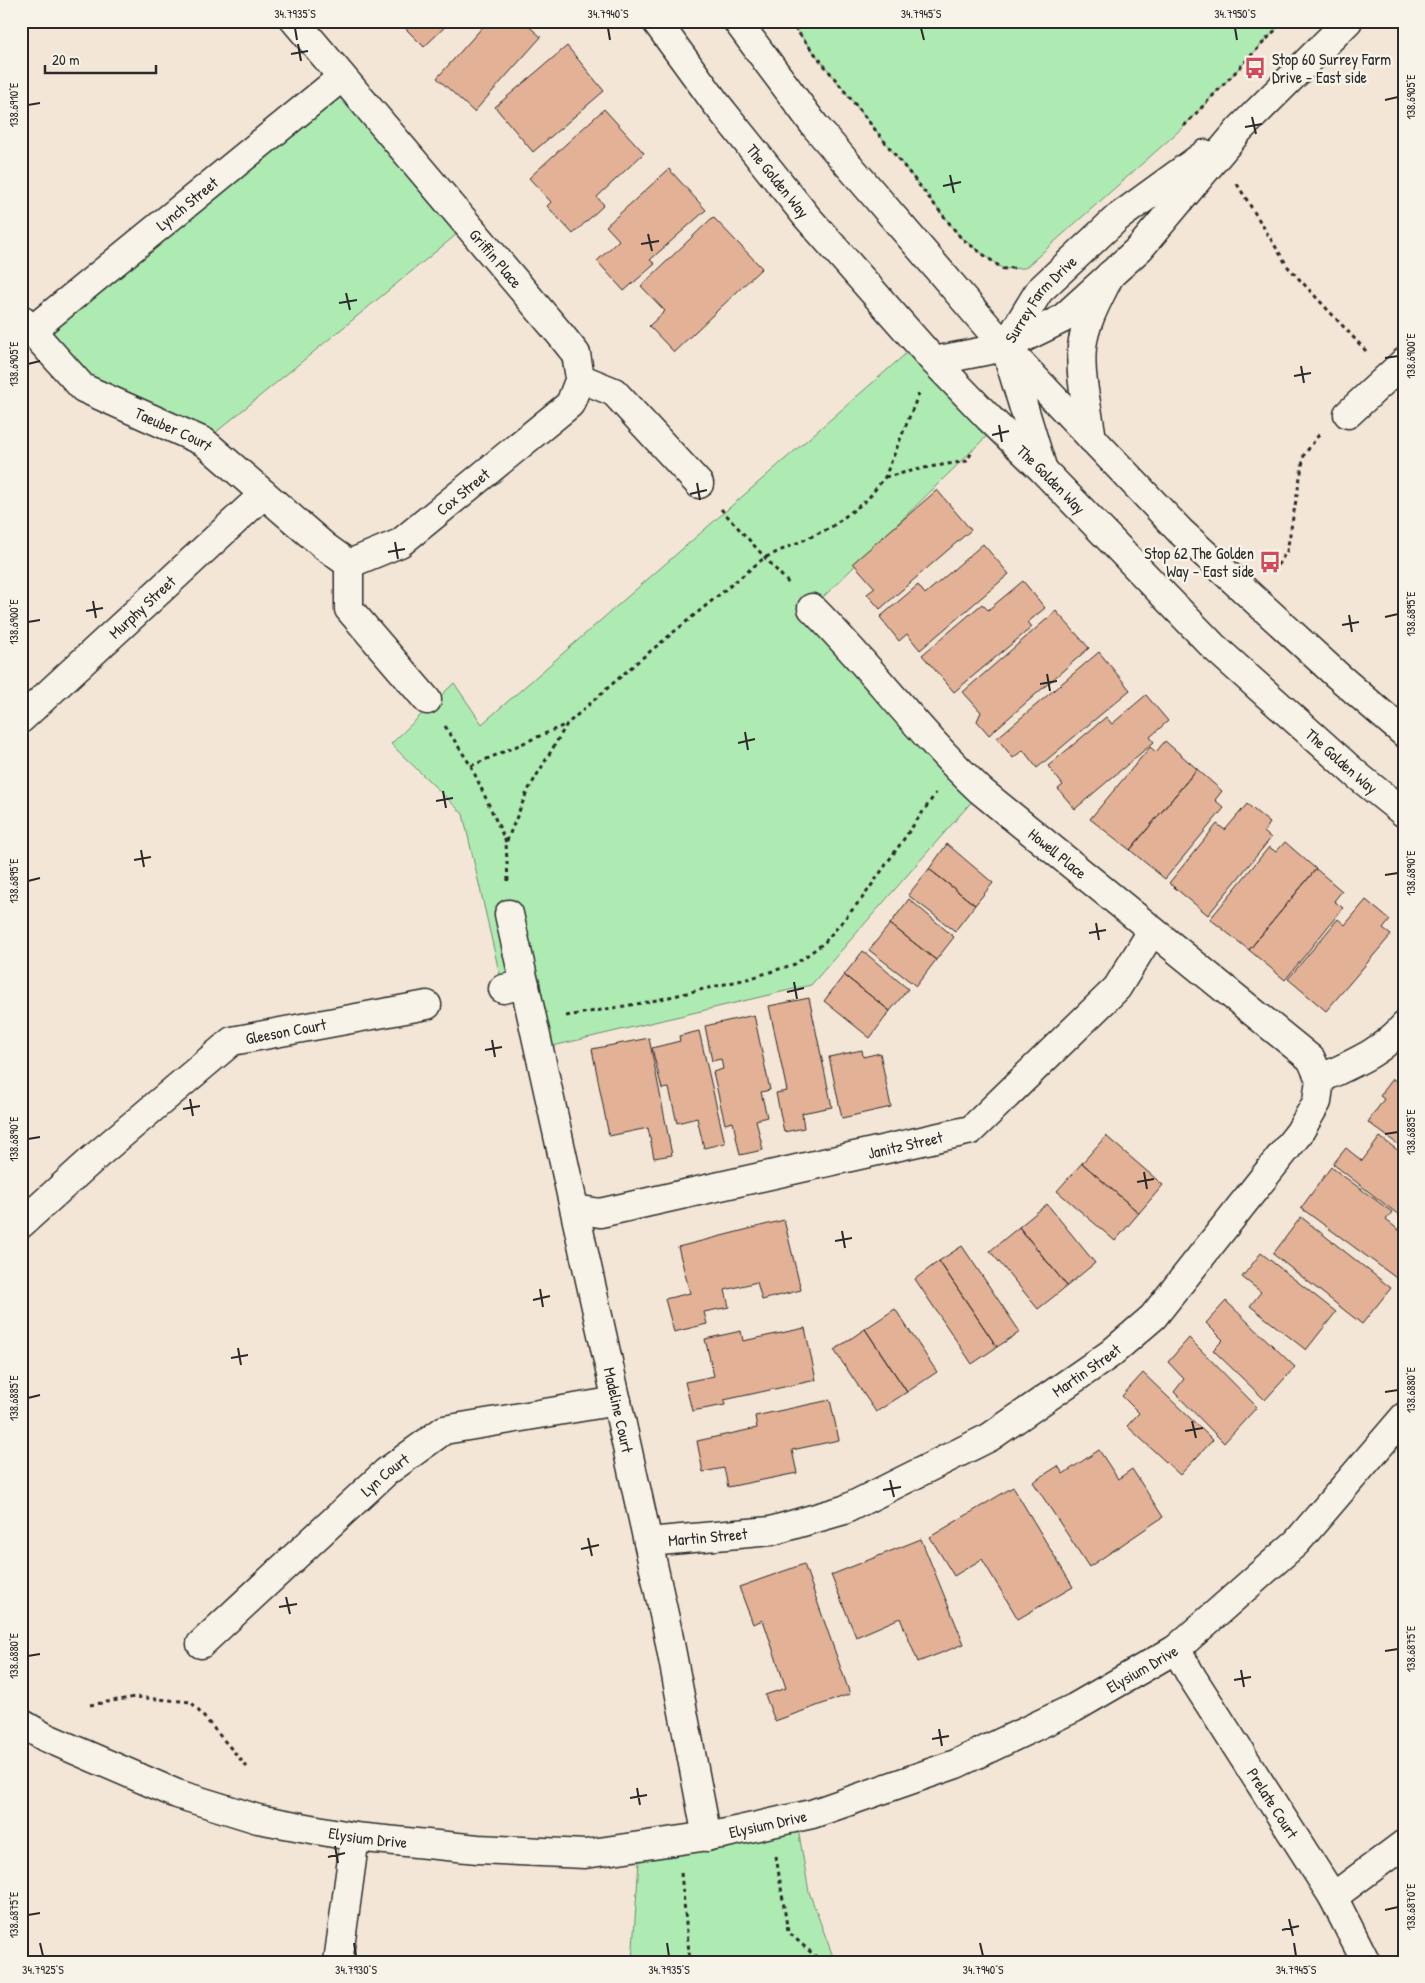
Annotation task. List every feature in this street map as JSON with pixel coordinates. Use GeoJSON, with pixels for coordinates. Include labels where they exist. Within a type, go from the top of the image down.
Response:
{"type":"FeatureCollection","features":[{"type":"Feature","properties":{"kind":"street","name":"Griffin Place"},"geometry":{"type":"LineString","coordinates":[[295,21],[576,354],[580,378]]}},
{"type":"Feature","properties":{"kind":"street","name":"The Golden Way"},"geometry":{"type":"LineString","coordinates":[[656,21],[715,102],[807,217],[934,361],[1042,469],[1214,647],[1358,776],[1404,813]]}},
{"type":"Feature","properties":{"kind":"street"},"geometry":{"type":"LineString","coordinates":[[737,21],[815,126],[1005,348],[1180,530],[1338,676],[1404,732]]}},
{"type":"Feature","properties":{"kind":"street","name":"Surrey Farm Drive"},"geometry":{"type":"LineString","coordinates":[[1005,348],[1062,319],[1140,248],[1239,130],[1348,21]]}},
{"type":"Feature","properties":{"kind":"street","name":"Lynch Street"},"geometry":{"type":"LineString","coordinates":[[27,324],[342,77]]}},
{"type":"Feature","properties":{"kind":"street","name":"Surrey Farm Drive"},"geometry":{"type":"LineString","coordinates":[[1005,348],[1039,291],[1117,218],[1239,130]]}},
{"type":"Feature","properties":{"kind":"street"},"geometry":{"type":"LineString","coordinates":[[1092,438],[1082,374],[1082,347],[1090,318],[1110,275]]}},
{"type":"Feature","properties":{"kind":"street","name":"Taeuber Court"},"geometry":{"type":"LineString","coordinates":[[27,324],[83,388],[204,442],[324,546],[349,564]]}},
{"type":"Feature","properties":{"kind":"street"},"geometry":{"type":"LineString","coordinates":[[934,361],[1005,348]]}},
{"type":"Feature","properties":{"kind":"street"},"geometry":{"type":"LineString","coordinates":[[1005,348],[1042,469]]}},
{"type":"Feature","properties":{"kind":"street"},"geometry":{"type":"LineString","coordinates":[[1348,414],[1396,369]]}},
{"type":"Feature","properties":{"kind":"street"},"geometry":{"type":"LineString","coordinates":[[580,378],[614,392],[699,484]]}},
{"type":"Feature","properties":{"kind":"street","name":"Cox Street"},"geometry":{"type":"LineString","coordinates":[[349,564],[400,542],[570,404],[580,378]]}},
{"type":"Feature","properties":{"kind":"street","name":"Murphy Street"},"geometry":{"type":"LineString","coordinates":[[21,720],[264,494]]}},
{"type":"Feature","properties":{"kind":"street"},"geometry":{"type":"LineString","coordinates":[[349,564],[349,609],[427,700]]}},
{"type":"Feature","properties":{"kind":"street","name":"Howell Place"},"geometry":{"type":"LineString","coordinates":[[812,608],[839,635],[955,766],[981,790],[1311,1060],[1320,1079]]}},
{"type":"Feature","properties":{"kind":"street","name":"Madeline Court"},"geometry":{"type":"LineString","coordinates":[[509,914],[514,987],[533,1022],[648,1542],[706,1837]]}},
{"type":"Feature","properties":{"kind":"street","name":"Janitz Street"},"geometry":{"type":"LineString","coordinates":[[574,1209],[600,1213],[971,1130],[1117,988],[1152,931]]}},
{"type":"Feature","properties":{"kind":"street","name":"Gleeson Court"},"geometry":{"type":"LineString","coordinates":[[21,1224],[95,1157],[232,1041],[427,1005]]}},
{"type":"Feature","properties":{"kind":"street"},"geometry":{"type":"LineString","coordinates":[[1320,1079],[1375,1053],[1404,1026]]}},
{"type":"Feature","properties":{"kind":"street","name":"Martin Street"},"geometry":{"type":"LineString","coordinates":[[648,1542],[770,1531],[844,1510],[990,1437],[1110,1354],[1153,1317],[1299,1133],[1317,1102],[1320,1079]]}},
{"type":"Feature","properties":{"kind":"street","name":"Lyn Court"},"geometry":{"type":"LineString","coordinates":[[201,1644],[386,1472],[444,1430],[617,1401]]}},
{"type":"Feature","properties":{"kind":"street","name":"Elysium Drive"},"geometry":{"type":"LineString","coordinates":[[21,1723],[45,1737],[177,1794],[258,1819],[355,1837],[478,1849],[585,1854],[706,1837],[812,1814],[956,1764],[1074,1708],[1176,1649],[1297,1542],[1404,1417]]}},
{"type":"Feature","properties":{"kind":"street","name":"Prelate Court"},"geometry":{"type":"LineString","coordinates":[[1176,1649],[1332,1897],[1366,1962]]}},
{"type":"Feature","properties":{"kind":"street"},"geometry":{"type":"LineString","coordinates":[[338,1962],[355,1837]]}},
{"type":"Feature","properties":{"kind":"street"},"geometry":{"type":"LineString","coordinates":[[1332,1897],[1404,1844]]}},
{"type":"Feature","properties":{"kind":"path"},"geometry":{"type":"LineString","coordinates":[[790,21],[961,238],[1004,269],[1018,268]]}},
{"type":"Feature","properties":{"kind":"path"},"geometry":{"type":"LineString","coordinates":[[1181,129],[1284,21]]}},
{"type":"Feature","properties":{"kind":"path"},"geometry":{"type":"LineString","coordinates":[[1219,154],[1288,267],[1396,369]]}},
{"type":"Feature","properties":{"kind":"path"},"geometry":{"type":"LineString","coordinates":[[471,766],[567,724],[636,663],[764,558],[830,528],[867,500],[885,477],[934,361]]}},
{"type":"Feature","properties":{"kind":"path"},"geometry":{"type":"LineString","coordinates":[[1254,599],[1287,551],[1304,455],[1323,428],[1348,414]]}},
{"type":"Feature","properties":{"kind":"path"},"geometry":{"type":"LineString","coordinates":[[885,477],[928,467],[968,461],[989,418]]}},
{"type":"Feature","properties":{"kind":"path"},"geometry":{"type":"LineString","coordinates":[[699,484],[764,558],[812,608]]}},
{"type":"Feature","properties":{"kind":"path"},"geometry":{"type":"LineString","coordinates":[[427,700],[471,766],[506,843],[509,914]]}},
{"type":"Feature","properties":{"kind":"path"},"geometry":{"type":"LineString","coordinates":[[506,843],[527,792],[567,724]]}},
{"type":"Feature","properties":{"kind":"path"},"geometry":{"type":"LineString","coordinates":[[533,1022],[648,1002],[751,978],[795,964],[824,943],[864,896],[955,766]]}},
{"type":"Feature","properties":{"kind":"path"},"geometry":{"type":"LineString","coordinates":[[90,1705],[135,1697],[191,1702],[247,1767]]}},
{"type":"Feature","properties":{"kind":"path"},"geometry":{"type":"LineString","coordinates":[[772,1822],[788,1932],[822,1962]]}},
{"type":"Feature","properties":{"kind":"path"},"geometry":{"type":"LineString","coordinates":[[678,1841],[690,1962]]}},
{"type":"Feature","properties":{"kind":"green space"},"geometry":{"type":"Polygon","coordinates":[[[789,21],[1284,21],[1181,129],[1025,268],[1003,269],[961,238],[789,21]]]}},
{"type":"Feature","properties":{"kind":"green space"},"geometry":{"type":"Polygon","coordinates":[[[342,77],[468,225],[204,442],[83,388],[32,330],[342,77]]]}},
{"type":"Feature","properties":{"kind":"green space"},"geometry":{"type":"Polygon","coordinates":[[[918,343],[997,426],[812,608],[981,791],[811,985],[540,1049],[525,984],[503,989],[463,814],[391,744],[454,683],[482,724],[918,343]]]}},
{"type":"Feature","properties":{"kind":"green space"},"geometry":{"type":"Polygon","coordinates":[[[796,1817],[809,1892],[835,1962],[632,1962],[640,1847],[796,1817]]]}},
{"type":"Feature","properties":{"kind":"building"},"geometry":{"type":"Polygon","coordinates":[[[408,21],[451,21],[424,47],[403,26],[408,21]]]}},
{"type":"Feature","properties":{"kind":"building"},"geometry":{"type":"Polygon","coordinates":[[[488,21],[523,21],[541,37],[474,112],[437,78],[488,21]]]}},
{"type":"Feature","properties":{"kind":"building"},"geometry":{"type":"Polygon","coordinates":[[[567,46],[604,91],[533,152],[495,107],[567,46]]]}},
{"type":"Feature","properties":{"kind":"building"},"geometry":{"type":"Polygon","coordinates":[[[604,109],[644,153],[597,197],[604,205],[573,234],[547,206],[551,202],[529,178],[604,109]]]}},
{"type":"Feature","properties":{"kind":"building"},"geometry":{"type":"Polygon","coordinates":[[[669,169],[706,210],[650,260],[655,264],[624,291],[597,261],[619,240],[606,226],[669,169]]]}},
{"type":"Feature","properties":{"kind":"building"},"geometry":{"type":"Polygon","coordinates":[[[713,217],[762,268],[674,352],[649,326],[665,311],[641,286],[713,217]]]}},
{"type":"Feature","properties":{"kind":"building"},"geometry":{"type":"Polygon","coordinates":[[[937,490],[971,530],[880,609],[867,594],[875,588],[853,563],[937,490]]]}},
{"type":"Feature","properties":{"kind":"building"},"geometry":{"type":"Polygon","coordinates":[[[983,544],[1009,574],[920,650],[907,634],[899,641],[880,617],[918,585],[925,594],[983,544]]]}},
{"type":"Feature","properties":{"kind":"building"},"geometry":{"type":"Polygon","coordinates":[[[1023,581],[1045,608],[1028,622],[1032,627],[954,692],[922,655],[982,604],[988,610],[1023,581]]]}},
{"type":"Feature","properties":{"kind":"building"},"geometry":{"type":"Polygon","coordinates":[[[1056,611],[1089,648],[989,735],[977,721],[981,712],[963,692],[1056,611]]]}},
{"type":"Feature","properties":{"kind":"building"},"geometry":{"type":"Polygon","coordinates":[[[1099,652],[1130,690],[1037,768],[1023,750],[1013,758],[997,738],[1099,652]]]}},
{"type":"Feature","properties":{"kind":"building"},"geometry":{"type":"Polygon","coordinates":[[[1146,695],[1168,721],[1150,737],[1154,742],[1075,809],[1058,789],[1063,785],[1048,766],[1106,717],[1112,724],[1146,695]]]}},
{"type":"Feature","properties":{"kind":"building"},"geometry":{"type":"Polygon","coordinates":[[[1165,741],[1197,769],[1130,850],[1090,819],[1150,747],[1156,752],[1165,741]]]}},
{"type":"Feature","properties":{"kind":"building"},"geometry":{"type":"Polygon","coordinates":[[[1197,769],[1222,791],[1215,800],[1224,808],[1165,879],[1130,850],[1197,769]]]}},
{"type":"Feature","properties":{"kind":"building"},"geometry":{"type":"Polygon","coordinates":[[[1247,804],[1270,823],[1264,832],[1271,838],[1208,915],[1169,883],[1217,824],[1225,830],[1247,804]]]}},
{"type":"Feature","properties":{"kind":"building"},"geometry":{"type":"Polygon","coordinates":[[[1285,842],[1316,869],[1249,950],[1210,919],[1269,847],[1276,852],[1285,842]]]}},
{"type":"Feature","properties":{"kind":"building"},"geometry":{"type":"Polygon","coordinates":[[[947,844],[993,883],[975,905],[929,869],[947,844]]]}},
{"type":"Feature","properties":{"kind":"building"},"geometry":{"type":"Polygon","coordinates":[[[929,869],[975,905],[955,931],[908,895],[929,869]]]}},
{"type":"Feature","properties":{"kind":"building"},"geometry":{"type":"Polygon","coordinates":[[[1316,869],[1342,891],[1334,901],[1343,908],[1285,980],[1249,950],[1316,869]]]}},
{"type":"Feature","properties":{"kind":"building"},"geometry":{"type":"Polygon","coordinates":[[[909,899],[954,937],[936,960],[890,924],[909,899]]]}},
{"type":"Feature","properties":{"kind":"building"},"geometry":{"type":"Polygon","coordinates":[[[1366,900],[1390,920],[1383,929],[1391,935],[1326,1011],[1288,979],[1338,919],[1345,925],[1366,900]]]}},
{"type":"Feature","properties":{"kind":"building"},"geometry":{"type":"Polygon","coordinates":[[[890,924],[936,960],[916,986],[869,950],[890,924]]]}},
{"type":"Feature","properties":{"kind":"building"},"geometry":{"type":"Polygon","coordinates":[[[863,951],[908,989],[890,1011],[844,975],[863,951]]]}},
{"type":"Feature","properties":{"kind":"building"},"geometry":{"type":"Polygon","coordinates":[[[844,975],[890,1011],[870,1038],[824,1001],[844,975]]]}},
{"type":"Feature","properties":{"kind":"building"},"geometry":{"type":"Polygon","coordinates":[[[809,998],[832,1107],[802,1113],[804,1128],[784,1132],[776,1093],[787,1091],[769,1006],[809,998]]]}},
{"type":"Feature","properties":{"kind":"building"},"geometry":{"type":"Polygon","coordinates":[[[754,1015],[770,1090],[761,1092],[767,1117],[756,1120],[763,1150],[740,1155],[733,1122],[725,1124],[713,1072],[723,1069],[721,1059],[712,1061],[705,1026],[754,1015]]]}},
{"type":"Feature","properties":{"kind":"building"},"geometry":{"type":"Polygon","coordinates":[[[699,1031],[725,1143],[704,1148],[697,1118],[677,1123],[669,1088],[662,1089],[652,1048],[680,1041],[679,1036],[699,1031]]]}},
{"type":"Feature","properties":{"kind":"building"},"geometry":{"type":"Polygon","coordinates":[[[649,1038],[672,1155],[654,1158],[648,1128],[609,1136],[592,1049],[649,1038]]]}},
{"type":"Feature","properties":{"kind":"building"},"geometry":{"type":"Polygon","coordinates":[[[862,1050],[863,1057],[880,1053],[891,1107],[842,1118],[829,1057],[862,1050]]]}},
{"type":"Feature","properties":{"kind":"building"},"geometry":{"type":"Polygon","coordinates":[[[1393,1079],[1404,1086],[1404,1149],[1368,1122],[1384,1099],[1380,1096],[1393,1079]]]}},
{"type":"Feature","properties":{"kind":"building"},"geometry":{"type":"Polygon","coordinates":[[[1106,1136],[1163,1185],[1139,1213],[1082,1163],[1106,1136]]]}},
{"type":"Feature","properties":{"kind":"building"},"geometry":{"type":"Polygon","coordinates":[[[1380,1137],[1404,1155],[1404,1219],[1333,1164],[1346,1148],[1362,1161],[1380,1137]]]}},
{"type":"Feature","properties":{"kind":"building"},"geometry":{"type":"Polygon","coordinates":[[[1082,1163],[1139,1213],[1115,1241],[1057,1191],[1082,1163]]]}},
{"type":"Feature","properties":{"kind":"building"},"geometry":{"type":"Polygon","coordinates":[[[1331,1167],[1392,1212],[1386,1220],[1404,1234],[1404,1274],[1399,1280],[1301,1208],[1331,1167]]]}},
{"type":"Feature","properties":{"kind":"building"},"geometry":{"type":"Polygon","coordinates":[[[1047,1204],[1095,1263],[1067,1286],[1019,1227],[1047,1204]]]}},
{"type":"Feature","properties":{"kind":"building"},"geometry":{"type":"Polygon","coordinates":[[[1301,1217],[1391,1288],[1362,1324],[1273,1254],[1301,1217]]]}},
{"type":"Feature","properties":{"kind":"building"},"geometry":{"type":"Polygon","coordinates":[[[784,1220],[801,1290],[762,1300],[757,1282],[725,1290],[729,1307],[704,1312],[707,1324],[674,1332],[665,1299],[690,1293],[678,1247],[784,1220]]]}},
{"type":"Feature","properties":{"kind":"building"},"geometry":{"type":"Polygon","coordinates":[[[1019,1227],[1067,1286],[1038,1309],[990,1251],[1019,1227]]]}},
{"type":"Feature","properties":{"kind":"building"},"geometry":{"type":"Polygon","coordinates":[[[962,1246],[1020,1332],[997,1347],[939,1261],[962,1246]]]}},
{"type":"Feature","properties":{"kind":"building"},"geometry":{"type":"Polygon","coordinates":[[[1261,1253],[1336,1312],[1306,1350],[1250,1306],[1261,1292],[1242,1277],[1261,1253]]]}},
{"type":"Feature","properties":{"kind":"building"},"geometry":{"type":"Polygon","coordinates":[[[939,1261],[997,1347],[972,1364],[915,1279],[939,1261]]]}},
{"type":"Feature","properties":{"kind":"building"},"geometry":{"type":"Polygon","coordinates":[[[1226,1301],[1295,1367],[1265,1400],[1213,1350],[1223,1340],[1206,1323],[1226,1301]]]}},
{"type":"Feature","properties":{"kind":"building"},"geometry":{"type":"Polygon","coordinates":[[[895,1309],[937,1372],[907,1392],[865,1329],[895,1309]]]}},
{"type":"Feature","properties":{"kind":"building"},"geometry":{"type":"Polygon","coordinates":[[[805,1328],[816,1380],[724,1400],[725,1405],[692,1411],[685,1382],[714,1376],[705,1339],[741,1331],[743,1341],[805,1328]]]}},
{"type":"Feature","properties":{"kind":"building"},"geometry":{"type":"Polygon","coordinates":[[[865,1329],[907,1392],[876,1412],[834,1350],[865,1329]]]}},
{"type":"Feature","properties":{"kind":"building"},"geometry":{"type":"Polygon","coordinates":[[[1189,1338],[1257,1407],[1224,1443],[1174,1392],[1184,1379],[1168,1362],[1189,1338]]]}},
{"type":"Feature","properties":{"kind":"building"},"geometry":{"type":"Polygon","coordinates":[[[1143,1373],[1213,1440],[1180,1475],[1127,1426],[1139,1413],[1122,1396],[1143,1373]]]}},
{"type":"Feature","properties":{"kind":"building"},"geometry":{"type":"Polygon","coordinates":[[[830,1400],[839,1440],[792,1450],[797,1473],[728,1487],[724,1468],[703,1472],[697,1441],[757,1428],[755,1416],[830,1400]]]}},
{"type":"Feature","properties":{"kind":"building"},"geometry":{"type":"Polygon","coordinates":[[[1099,1450],[1118,1479],[1132,1469],[1163,1517],[1089,1567],[1033,1482],[1058,1466],[1063,1474],[1099,1450]]]}},
{"type":"Feature","properties":{"kind":"building"},"geometry":{"type":"Polygon","coordinates":[[[1013,1487],[1073,1587],[1018,1619],[982,1559],[954,1576],[930,1537],[1013,1487]]]}},
{"type":"Feature","properties":{"kind":"building"},"geometry":{"type":"Polygon","coordinates":[[[921,1539],[964,1644],[918,1662],[900,1618],[856,1637],[831,1575],[921,1539]]]}},
{"type":"Feature","properties":{"kind":"building"},"geometry":{"type":"Polygon","coordinates":[[[804,1564],[850,1694],[775,1721],[765,1695],[786,1688],[763,1620],[753,1624],[739,1587],[804,1564]]]}},
{"type":"Feature","properties":{"kind":"place","name":"Stop 60 Surrey Farm Drive - East side"},"geometry":{"type":"Point","coordinates":[1255,68]}},
{"type":"Feature","properties":{"kind":"place","name":"Stop 62 The Golden Way - East side"},"geometry":{"type":"Point","coordinates":[1270,562]}}]}
